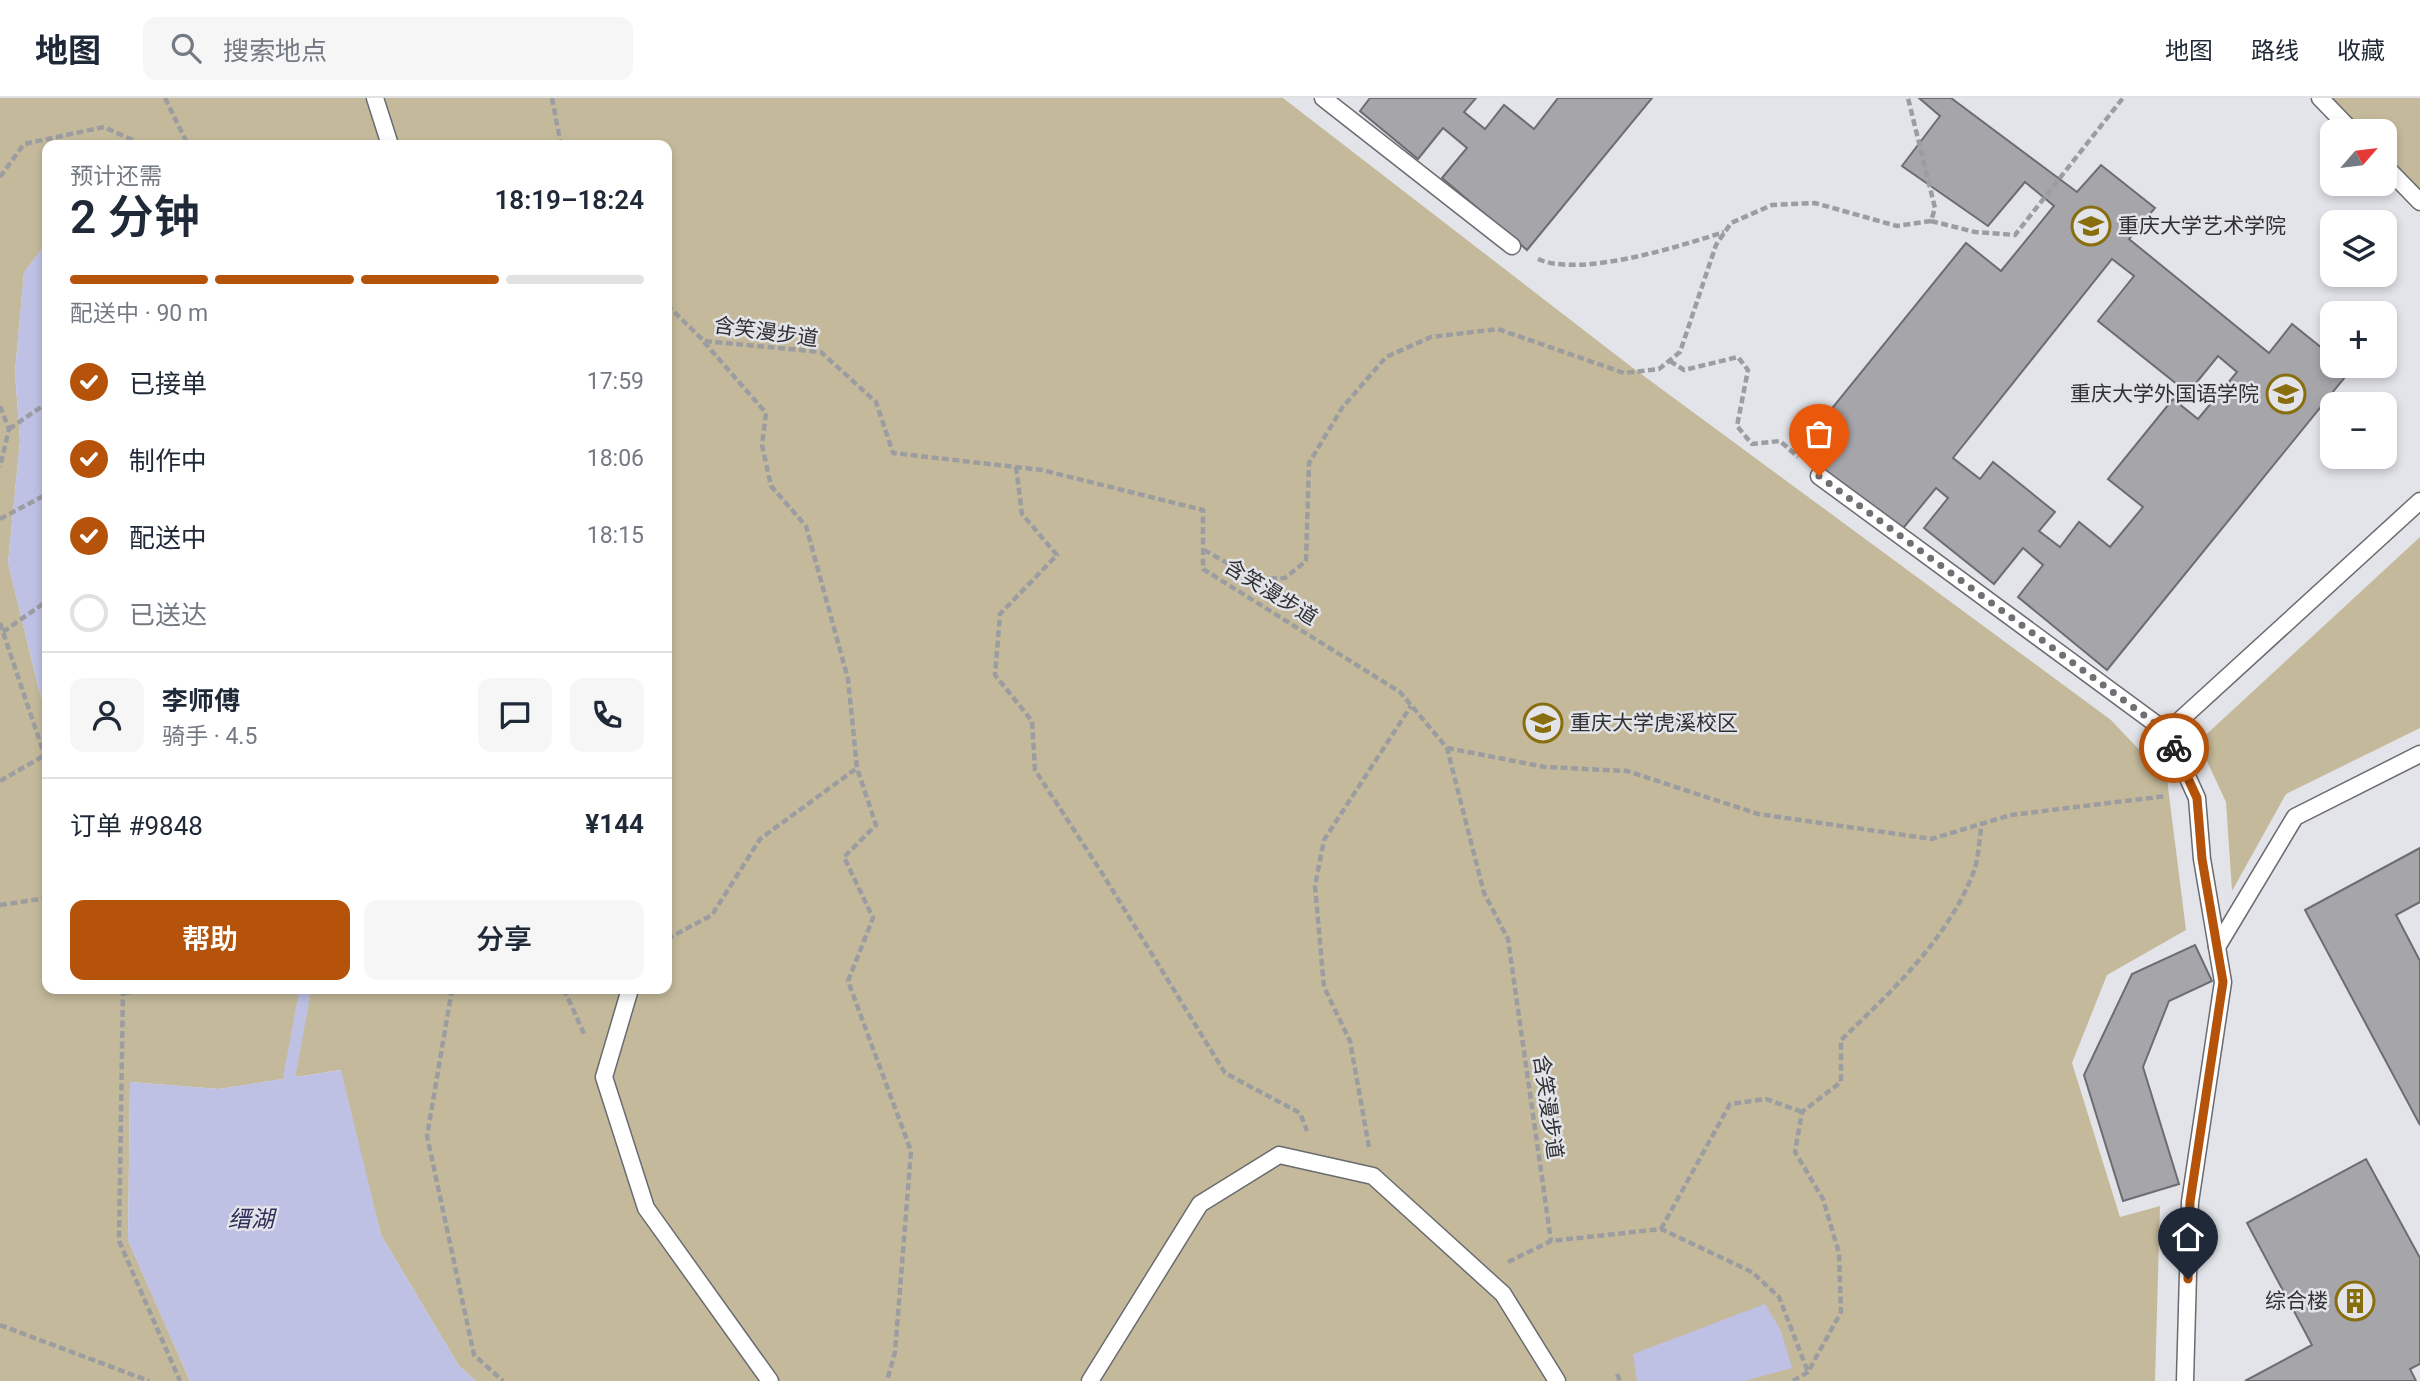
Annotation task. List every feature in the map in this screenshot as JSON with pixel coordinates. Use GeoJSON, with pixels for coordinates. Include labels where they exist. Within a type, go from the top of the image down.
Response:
{"type":"FeatureCollection","features":[{"type":"Feature","properties":{"kind":"lane"},"geometry":{"type":"LineString","coordinates":[[375,98],[388,140]]}},
{"type":"Feature","properties":{"kind":"lane"},"geometry":{"type":"LineString","coordinates":[[1322,98],[1512,246]]}},
{"type":"Feature","properties":{"kind":"lane"},"geometry":{"type":"LineString","coordinates":[[2320,98],[2340,119]]}},
{"type":"Feature","properties":{"kind":"lane"},"geometry":{"type":"LineString","coordinates":[[2398,179],[2420,202]]}},
{"type":"Feature","properties":{"kind":"lane"},"geometry":{"type":"LineString","coordinates":[[1819,476],[2167,732],[2197,798],[2202,859],[2223,982],[2190,1202],[2185,1381]]}},
{"type":"Feature","properties":{"kind":"lane"},"geometry":{"type":"LineString","coordinates":[[2167,732],[2420,501]]}},
{"type":"Feature","properties":{"kind":"lane"},"geometry":{"type":"LineString","coordinates":[[2217,947],[2295,817],[2420,754]]}},
{"type":"Feature","properties":{"kind":"lane"},"geometry":{"type":"LineString","coordinates":[[628,994],[604,1077],[646,1208],[770,1381]]}},
{"type":"Feature","properties":{"kind":"lane"},"geometry":{"type":"LineString","coordinates":[[1090,1381],[1200,1204],[1279,1155],[1373,1176],[1503,1294],[1557,1381]]}},
{"type":"Feature","properties":{"kind":"path"},"geometry":{"type":"LineString","coordinates":[[165,98],[186,140]]}},
{"type":"Feature","properties":{"kind":"path"},"geometry":{"type":"LineString","coordinates":[[552,98],[560,140]]}},
{"type":"Feature","properties":{"kind":"path"},"geometry":{"type":"LineString","coordinates":[[1908,98],[1935,208],[1931,221]]}},
{"type":"Feature","properties":{"kind":"path"},"geometry":{"type":"LineString","coordinates":[[1203,549],[1256,579],[1285,578],[1306,561],[1309,463],[1342,408],[1386,358],[1431,337],[1498,329],[1624,373],[1660,369],[1680,352],[1716,245],[1731,223],[1772,205],[1815,203],[1897,226],[1931,221],[1975,232],[2015,235],[2123,98]]}},
{"type":"Feature","properties":{"kind":"path"},"geometry":{"type":"LineString","coordinates":[[43,140],[104,127],[132,140]]}},
{"type":"Feature","properties":{"kind":"path"},"geometry":{"type":"LineString","coordinates":[[0,177],[24,144],[42,140]]}},
{"type":"Feature","properties":{"kind":"path"},"geometry":{"type":"LineString","coordinates":[[1512,246],[1544,261],[1580,265],[1665,251],[1725,231]]}},
{"type":"Feature","properties":{"kind":"path","name":"含笑漫步道"},"geometry":{"type":"LineString","coordinates":[[672,310],[704,341],[821,352],[876,402],[892,453],[1042,470],[1203,510],[1203,569],[1400,692],[1447,748],[1484,893],[1508,939],[1551,1241]]}},
{"type":"Feature","properties":{"kind":"path"},"geometry":{"type":"LineString","coordinates":[[704,341],[765,412],[762,445],[771,486],[806,526],[848,679],[857,768],[876,825],[844,858],[873,918],[848,981],[911,1152],[895,1352],[887,1381]]}},
{"type":"Feature","properties":{"kind":"path"},"geometry":{"type":"LineString","coordinates":[[1670,361],[1684,370],[1738,357],[1748,370],[1737,426],[1752,444],[1780,441],[1819,476]]}},
{"type":"Feature","properties":{"kind":"path"},"geometry":{"type":"LineString","coordinates":[[0,406],[9,429],[0,467]]}},
{"type":"Feature","properties":{"kind":"path"},"geometry":{"type":"LineString","coordinates":[[9,429],[42,406]]}},
{"type":"Feature","properties":{"kind":"path"},"geometry":{"type":"LineString","coordinates":[[1016,467],[1022,514],[1057,555],[1000,614],[995,675],[1032,720],[1035,770],[1110,885],[1225,1073],[1300,1113],[1318,1164]]}},
{"type":"Feature","properties":{"kind":"path"},"geometry":{"type":"LineString","coordinates":[[0,519],[42,497]]}},
{"type":"Feature","properties":{"kind":"path"},"geometry":{"type":"LineString","coordinates":[[3,632],[42,605]]}},
{"type":"Feature","properties":{"kind":"path"},"geometry":{"type":"LineString","coordinates":[[0,623],[42,746]]}},
{"type":"Feature","properties":{"kind":"path"},"geometry":{"type":"LineString","coordinates":[[1373,1176],[1350,1041],[1324,987],[1315,886],[1324,840],[1411,706]]}},
{"type":"Feature","properties":{"kind":"path"},"geometry":{"type":"LineString","coordinates":[[1447,748],[1545,767],[1627,771],[1758,814],[1931,839],[2011,815],[2169,796]]}},
{"type":"Feature","properties":{"kind":"path"},"geometry":{"type":"LineString","coordinates":[[0,781],[42,757]]}},
{"type":"Feature","properties":{"kind":"path"},"geometry":{"type":"LineString","coordinates":[[672,936],[712,915],[760,839],[857,768]]}},
{"type":"Feature","properties":{"kind":"path"},"geometry":{"type":"LineString","coordinates":[[1793,1381],[1808,1372],[1841,1312],[1839,1253],[1836,1242],[1823,1199],[1795,1152],[1802,1112],[1841,1082],[1841,1040],[1894,989],[1947,924],[1974,870],[1982,823]]}},
{"type":"Feature","properties":{"kind":"path"},"geometry":{"type":"LineString","coordinates":[[0,905],[42,899]]}},
{"type":"Feature","properties":{"kind":"path"},"geometry":{"type":"LineString","coordinates":[[124,994],[119,1241],[180,1381]]}},
{"type":"Feature","properties":{"kind":"path"},"geometry":{"type":"LineString","coordinates":[[451,994],[427,1136],[474,1355],[503,1381]]}},
{"type":"Feature","properties":{"kind":"path"},"geometry":{"type":"LineString","coordinates":[[1661,1229],[1730,1104],[1766,1099],[1802,1112]]}},
{"type":"Feature","properties":{"kind":"path"},"geometry":{"type":"LineString","coordinates":[[1482,1275],[1551,1241],[1661,1229],[1752,1272],[1779,1297],[1808,1372]]}},
{"type":"Feature","properties":{"kind":"path"},"geometry":{"type":"LineString","coordinates":[[0,1325],[149,1381]]}},
{"type":"Feature","properties":{"kind":"path"},"geometry":{"type":"LineString","coordinates":[[1617,1374],[1620,1381]]}},
{"type":"Feature","properties":{"kind":"shaded area","name":"重庆大学虎溪校区"},"geometry":{"type":"Polygon","coordinates":[[[0,98],[1283,98],[1629,365],[2111,720],[2167,779],[2186,930],[2107,975],[2072,1063],[2120,1217],[2160,1206],[2155,1381],[476,1381],[459,1366],[381,1235],[340,1070],[219,1089],[130,1082],[128,1240],[190,1381],[0,1381],[0,98]]]}},
{"type":"Feature","properties":{"kind":"shaded area"},"geometry":{"type":"Polygon","coordinates":[[[2320,98],[2420,98],[2420,202],[2398,179],[2398,119],[2340,119],[2320,98]]]}},
{"type":"Feature","properties":{"kind":"shaded area"},"geometry":{"type":"Polygon","coordinates":[[[2420,537],[2420,728],[2286,794],[2232,891],[2226,802],[2198,742],[2420,537]]]}},
{"type":"Feature","properties":{"kind":"water"},"geometry":{"type":"Polygon","coordinates":[[[42,249],[42,699],[8,563],[20,441],[15,372],[24,272],[42,249]]]}},
{"type":"Feature","properties":{"kind":"water","name":"缙湖"},"geometry":{"type":"Polygon","coordinates":[[[341,1070],[381,1235],[459,1366],[476,1381],[190,1381],[128,1240],[130,1082],[219,1089],[341,1070]]]}},
{"type":"Feature","properties":{"kind":"water"},"geometry":{"type":"Polygon","coordinates":[[[1765,1304],[1781,1331],[1792,1368],[1744,1381],[1637,1381],[1633,1354],[1765,1304]]]}},
{"type":"Feature","properties":{"kind":"building"},"geometry":{"type":"Polygon","coordinates":[[[1370,98],[1476,98],[1464,112],[1485,129],[1504,105],[1534,129],[1558,98],[1652,98],[1527,250],[1442,178],[1467,148],[1443,128],[1418,159],[1360,111],[1370,98]]]}},
{"type":"Feature","properties":{"kind":"building"},"geometry":{"type":"Polygon","coordinates":[[[1919,98],[1951,98],[2077,192],[2101,165],[2155,208],[2129,239],[2269,353],[2292,324],[2320,347],[2320,378],[2344,378],[2333,392],[2320,392],[2320,408],[2107,670],[2018,597],[2043,565],[2023,548],[1994,584],[1924,528],[1948,498],[1936,488],[1900,532],[1799,449],[1966,243],[2001,271],[2054,206],[2025,182],[1988,226],[1902,166],[1940,116],[1919,98]],[[2112,259],[1953,458],[1980,479],[1993,462],[2055,512],[2039,531],[2060,547],[2079,522],[2110,547],[2143,507],[2108,479],[2173,399],[2198,419],[2237,372],[2218,356],[2188,393],[2098,321],[2134,276],[2112,259]]]}},
{"type":"Feature","properties":{"kind":"building"},"geometry":{"type":"Polygon","coordinates":[[[2420,848],[2420,902],[2396,915],[2420,961],[2420,1125],[2305,910],[2420,848]]]}},
{"type":"Feature","properties":{"kind":"building"},"geometry":{"type":"Polygon","coordinates":[[[2195,945],[2212,981],[2169,1001],[2143,1067],[2179,1184],[2123,1201],[2084,1075],[2132,974],[2195,945]]]}},
{"type":"Feature","properties":{"kind":"building","name":"综合楼"},"geometry":{"type":"Polygon","coordinates":[[[2366,1159],[2420,1258],[2420,1364],[2410,1369],[2416,1381],[2245,1381],[2312,1345],[2247,1223],[2366,1159]]]}},
{"type":"Feature","properties":{"kind":"waterway"},"geometry":{"type":"LineString","coordinates":[[289,1078],[304,997]]}},
{"type":"Feature","properties":{"kind":"way so far"},"geometry":{"type":"LineString","coordinates":[[1819,476],[2167,732],[2174,748]]}},
{"type":"Feature","properties":{"kind":"place","name":"重庆大学艺术学院"},"geometry":{"type":"Point","coordinates":[2091,226]}},
{"type":"Feature","properties":{"kind":"place","name":"重庆大学外国语学院"},"geometry":{"type":"Point","coordinates":[2286,394]}},
{"type":"Feature","properties":{"kind":"place","name":"重庆大学虎溪校区"},"geometry":{"type":"Point","coordinates":[1543,723]}},
{"type":"Feature","properties":{"kind":"place","name":"综合楼"},"geometry":{"type":"Point","coordinates":[2355,1301]}},
{"type":"Feature","properties":{"kind":"route"},"geometry":{"type":"LineString","coordinates":[[2174,748],[2197,798],[2202,859],[2223,982],[2190,1202],[2188,1279]]}}]}
